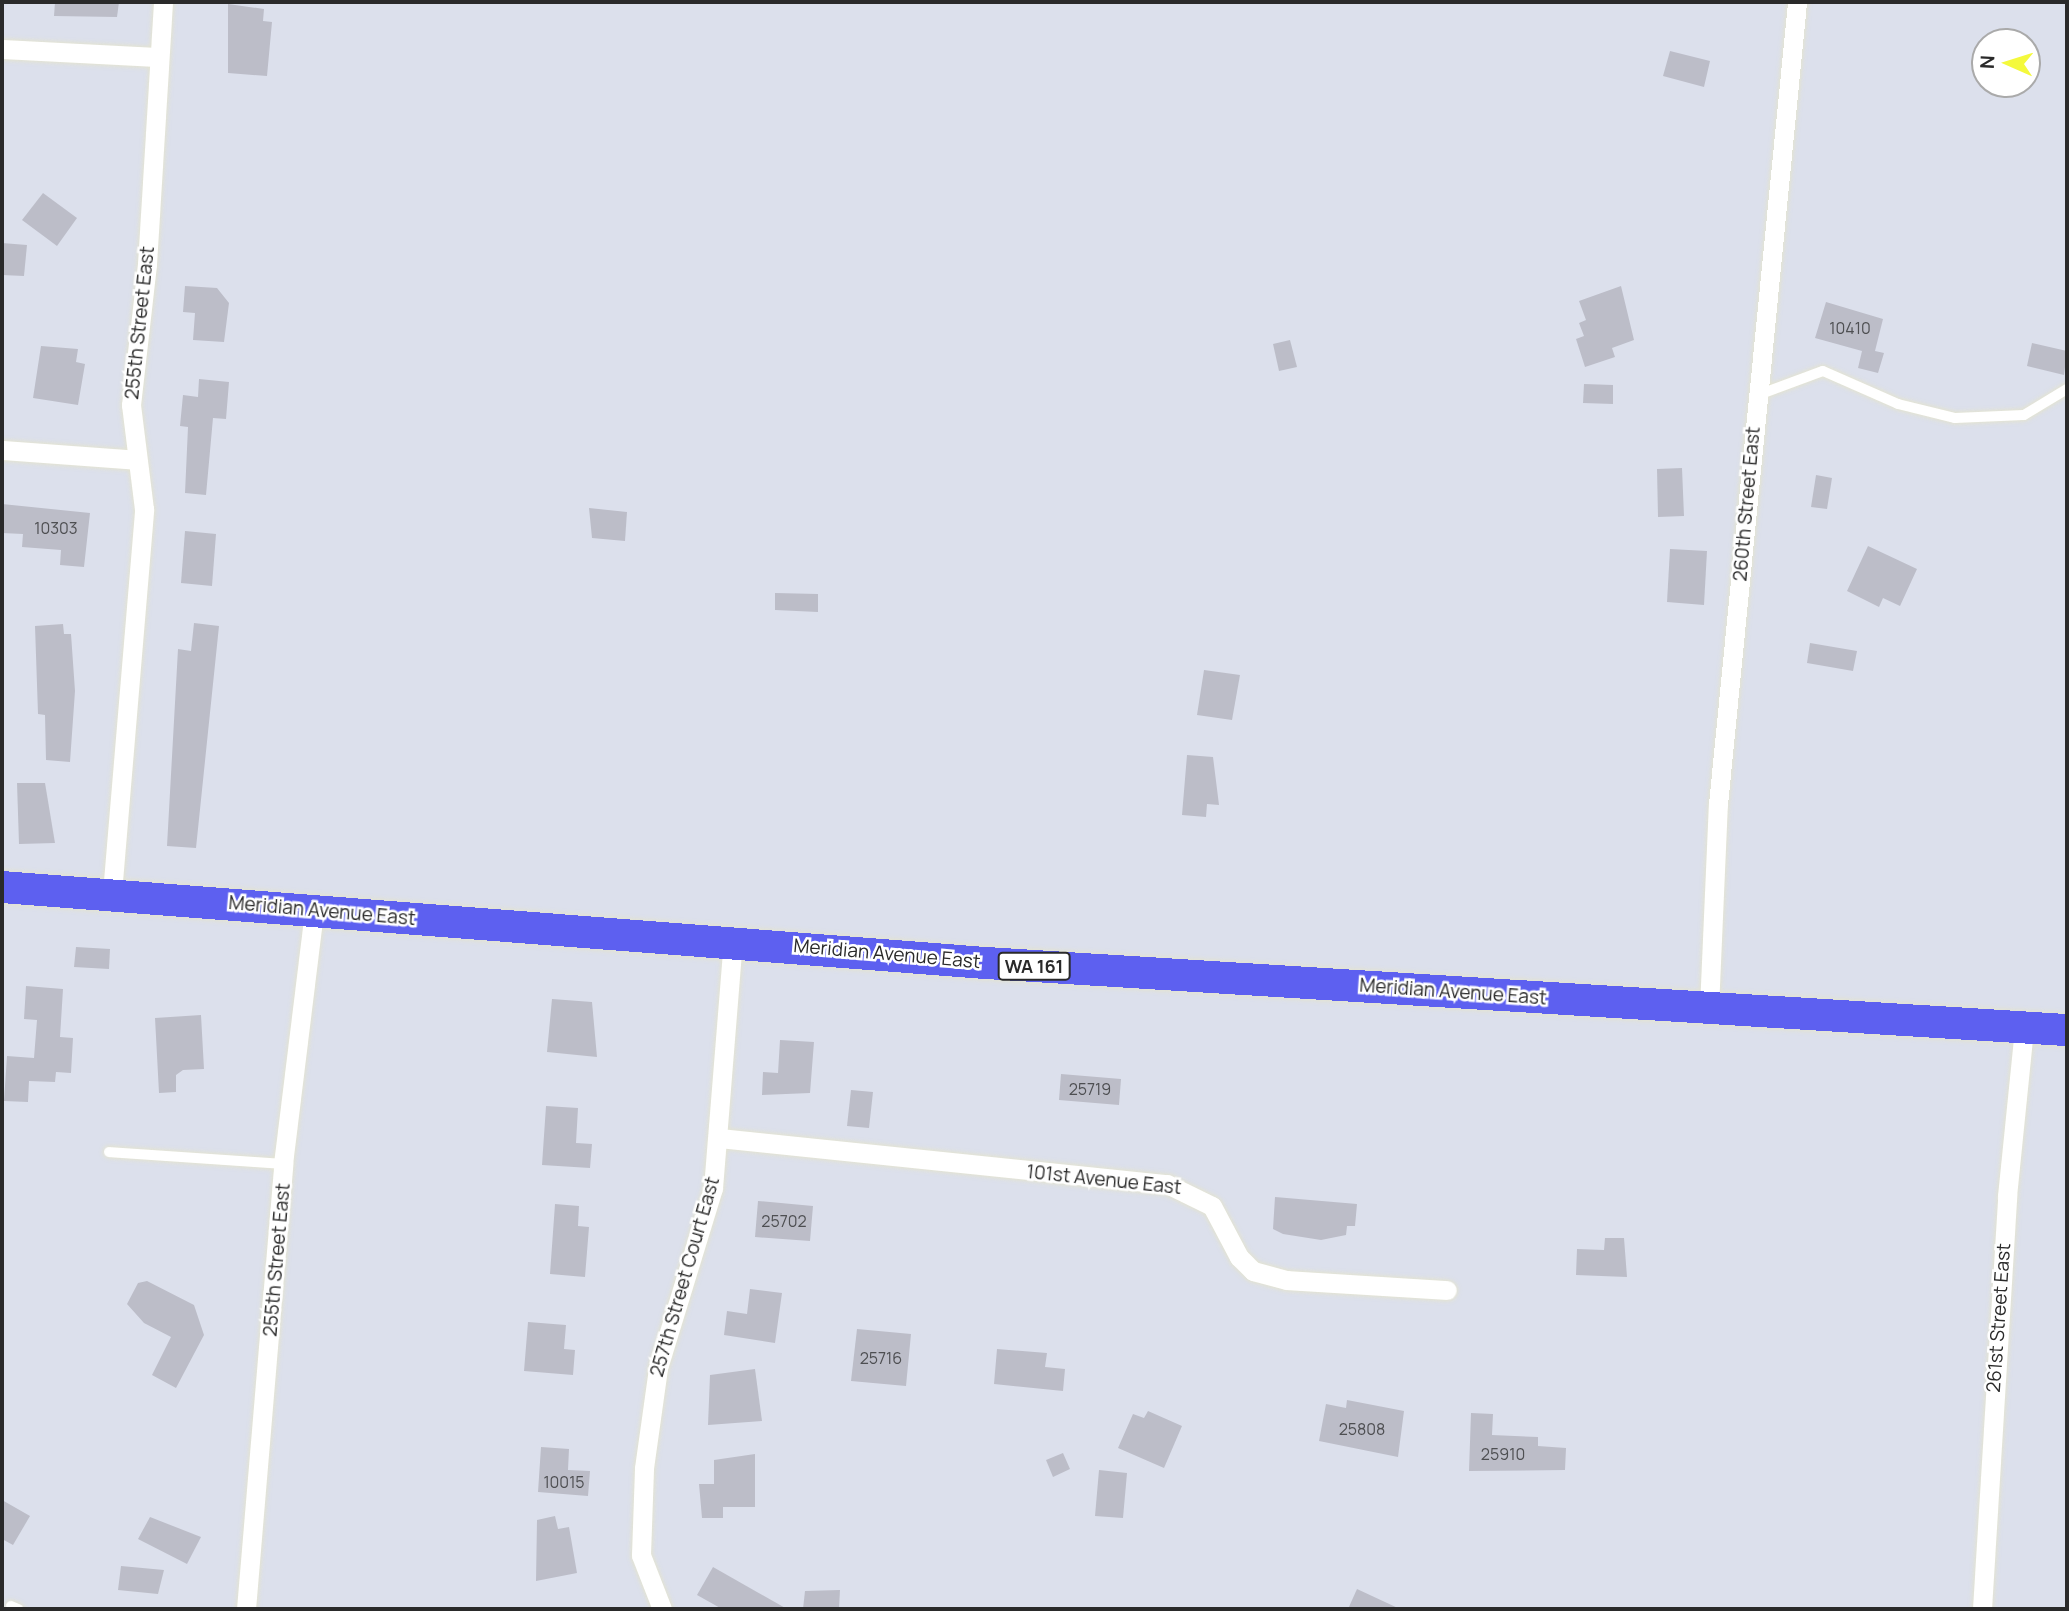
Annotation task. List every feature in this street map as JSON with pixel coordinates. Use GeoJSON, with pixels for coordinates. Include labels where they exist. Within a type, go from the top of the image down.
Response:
{"type":"FeatureCollection","features":[{"type":"Feature","properties":{"kind":"main road","name":"Meridian Avenue East"},"geometry":{"type":"LineString","coordinates":[[2,887],[112,893],[314,912],[2067,1030]]}},
{"type":"Feature","properties":{"kind":"street","name":"255th Street East"},"geometry":{"type":"LineString","coordinates":[[112,893],[144,509],[131,405],[147,264],[163,2]]}},
{"type":"Feature","properties":{"kind":"street","name":"260th Street East"},"geometry":{"type":"LineString","coordinates":[[1709,1008],[1718,803],[1797,2]]}},
{"type":"Feature","properties":{"kind":"street"},"geometry":{"type":"LineString","coordinates":[[2,49],[158,58]]}},
{"type":"Feature","properties":{"kind":"street"},"geometry":{"type":"LineString","coordinates":[[2,450],[137,460]]}},
{"type":"Feature","properties":{"kind":"street","name":"255th Street East"},"geometry":{"type":"LineString","coordinates":[[246,1609],[283,1164],[314,912]]}},
{"type":"Feature","properties":{"kind":"street","name":"257th Street Court East"},"geometry":{"type":"LineString","coordinates":[[662,1609],[641,1555],[650,1414],[674,1303],[713,1188],[733,940]]}},
{"type":"Feature","properties":{"kind":"street","name":"261st Street East"},"geometry":{"type":"LineString","coordinates":[[1982,1609],[2007,1196],[2024,1028]]}},
{"type":"Feature","properties":{"kind":"street","name":"101st Avenue East"},"geometry":{"type":"LineString","coordinates":[[719,1138],[1175,1185],[1212,1206],[1239,1257],[1253,1271],[1287,1280],[1447,1290]]}},
{"type":"Feature","properties":{"kind":"lane"},"geometry":{"type":"LineString","coordinates":[[1757,395],[1823,371],[1898,404],[1955,418],[2024,415],[2067,388]]}},
{"type":"Feature","properties":{"kind":"lane"},"geometry":{"type":"LineString","coordinates":[[109,1152],[283,1164]]}},
{"type":"Feature","properties":{"kind":"building"},"geometry":{"type":"Polygon","coordinates":[[[55,2],[119,2],[117,17],[54,16],[55,2]]]}},
{"type":"Feature","properties":{"kind":"building"},"geometry":{"type":"Polygon","coordinates":[[[228,4],[264,9],[263,21],[272,22],[267,76],[228,73],[228,4]]]}},
{"type":"Feature","properties":{"kind":"building"},"geometry":{"type":"Polygon","coordinates":[[[1670,51],[1710,61],[1704,87],[1663,76],[1670,51]]]}},
{"type":"Feature","properties":{"kind":"building"},"geometry":{"type":"Polygon","coordinates":[[[43,193],[77,218],[57,246],[22,220],[43,193]]]}},
{"type":"Feature","properties":{"kind":"building"},"geometry":{"type":"Polygon","coordinates":[[[2,243],[27,245],[24,276],[2,275],[2,243]]]}},
{"type":"Feature","properties":{"kind":"building"},"geometry":{"type":"Polygon","coordinates":[[[185,286],[217,288],[229,303],[224,342],[193,340],[195,313],[183,312],[185,286]]]}},
{"type":"Feature","properties":{"kind":"building"},"geometry":{"type":"Polygon","coordinates":[[[1621,286],[1634,340],[1612,348],[1615,357],[1585,367],[1576,339],[1584,336],[1579,323],[1586,320],[1579,301],[1621,286]]]}},
{"type":"Feature","properties":{"kind":"building"},"geometry":{"type":"Polygon","coordinates":[[[1826,302],[1883,319],[1875,351],[1884,353],[1878,373],[1858,368],[1862,351],[1815,338],[1826,302]]]}},
{"type":"Feature","properties":{"kind":"building"},"geometry":{"type":"Polygon","coordinates":[[[1290,340],[1297,367],[1279,371],[1273,344],[1290,340]]]}},
{"type":"Feature","properties":{"kind":"building"},"geometry":{"type":"Polygon","coordinates":[[[2032,343],[2067,351],[2064,375],[2027,366],[2032,343]]]}},
{"type":"Feature","properties":{"kind":"building"},"geometry":{"type":"Polygon","coordinates":[[[41,346],[78,349],[76,362],[85,364],[78,405],[33,398],[41,346]]]}},
{"type":"Feature","properties":{"kind":"building"},"geometry":{"type":"Polygon","coordinates":[[[199,379],[229,382],[226,419],[213,418],[206,495],[185,493],[188,427],[180,426],[183,395],[198,397],[199,379]]]}},
{"type":"Feature","properties":{"kind":"building"},"geometry":{"type":"Polygon","coordinates":[[[1584,384],[1613,385],[1613,404],[1583,403],[1584,384]]]}},
{"type":"Feature","properties":{"kind":"building"},"geometry":{"type":"Polygon","coordinates":[[[1682,468],[1684,516],[1658,517],[1657,469],[1682,468]]]}},
{"type":"Feature","properties":{"kind":"building"},"geometry":{"type":"Polygon","coordinates":[[[1816,475],[1832,478],[1827,509],[1811,507],[1816,475]]]}},
{"type":"Feature","properties":{"kind":"building"},"geometry":{"type":"Polygon","coordinates":[[[2,504],[90,513],[84,567],[60,565],[61,550],[22,547],[23,534],[2,533],[2,504]]]}},
{"type":"Feature","properties":{"kind":"building"},"geometry":{"type":"Polygon","coordinates":[[[589,508],[627,512],[625,541],[592,538],[589,508]]]}},
{"type":"Feature","properties":{"kind":"building"},"geometry":{"type":"Polygon","coordinates":[[[185,531],[216,534],[212,586],[181,583],[185,531]]]}},
{"type":"Feature","properties":{"kind":"building"},"geometry":{"type":"Polygon","coordinates":[[[1868,546],[1917,569],[1900,606],[1883,598],[1879,607],[1847,591],[1868,546]]]}},
{"type":"Feature","properties":{"kind":"building"},"geometry":{"type":"Polygon","coordinates":[[[1670,549],[1707,551],[1704,605],[1667,602],[1670,549]]]}},
{"type":"Feature","properties":{"kind":"building"},"geometry":{"type":"Polygon","coordinates":[[[775,593],[818,594],[818,612],[775,610],[775,593]]]}},
{"type":"Feature","properties":{"kind":"building"},"geometry":{"type":"Polygon","coordinates":[[[194,623],[219,626],[196,848],[167,846],[178,649],[191,651],[194,623]]]}},
{"type":"Feature","properties":{"kind":"building"},"geometry":{"type":"Polygon","coordinates":[[[63,624],[64,634],[71,634],[75,691],[70,762],[46,760],[45,715],[38,714],[35,626],[63,624]]]}},
{"type":"Feature","properties":{"kind":"building"},"geometry":{"type":"Polygon","coordinates":[[[1810,643],[1857,651],[1853,671],[1807,663],[1810,643]]]}},
{"type":"Feature","properties":{"kind":"building"},"geometry":{"type":"Polygon","coordinates":[[[1204,670],[1240,675],[1232,720],[1197,715],[1204,670]]]}},
{"type":"Feature","properties":{"kind":"building"},"geometry":{"type":"Polygon","coordinates":[[[1187,755],[1213,757],[1219,805],[1207,804],[1206,817],[1182,815],[1187,755]]]}},
{"type":"Feature","properties":{"kind":"building"},"geometry":{"type":"Polygon","coordinates":[[[17,783],[45,783],[55,843],[19,844],[17,783]]]}},
{"type":"Feature","properties":{"kind":"building"},"geometry":{"type":"Polygon","coordinates":[[[76,947],[110,949],[109,969],[74,967],[76,947]]]}},
{"type":"Feature","properties":{"kind":"building"},"geometry":{"type":"Polygon","coordinates":[[[26,986],[63,989],[60,1037],[73,1038],[71,1073],[56,1072],[55,1082],[29,1081],[28,1102],[4,1101],[7,1056],[34,1058],[37,1020],[24,1019],[26,986]]]}},
{"type":"Feature","properties":{"kind":"building"},"geometry":{"type":"Polygon","coordinates":[[[552,999],[592,1002],[597,1057],[547,1052],[552,999]]]}},
{"type":"Feature","properties":{"kind":"building"},"geometry":{"type":"Polygon","coordinates":[[[201,1015],[204,1069],[183,1070],[176,1075],[176,1092],[159,1093],[155,1018],[201,1015]]]}},
{"type":"Feature","properties":{"kind":"building"},"geometry":{"type":"Polygon","coordinates":[[[780,1040],[814,1042],[810,1093],[762,1095],[763,1072],[778,1073],[780,1040]]]}},
{"type":"Feature","properties":{"kind":"building"},"geometry":{"type":"Polygon","coordinates":[[[1061,1074],[1121,1079],[1119,1105],[1059,1100],[1061,1074]]]}},
{"type":"Feature","properties":{"kind":"building"},"geometry":{"type":"Polygon","coordinates":[[[851,1090],[873,1092],[869,1128],[847,1126],[851,1090]]]}},
{"type":"Feature","properties":{"kind":"building"},"geometry":{"type":"Polygon","coordinates":[[[546,1106],[578,1108],[576,1143],[592,1144],[590,1168],[542,1165],[546,1106]]]}},
{"type":"Feature","properties":{"kind":"building"},"geometry":{"type":"Polygon","coordinates":[[[1275,1197],[1357,1204],[1355,1226],[1347,1226],[1346,1235],[1321,1240],[1283,1234],[1273,1229],[1275,1197]]]}},
{"type":"Feature","properties":{"kind":"building"},"geometry":{"type":"Polygon","coordinates":[[[758,1201],[813,1206],[810,1241],[755,1237],[758,1201]]]}},
{"type":"Feature","properties":{"kind":"building"},"geometry":{"type":"Polygon","coordinates":[[[555,1204],[579,1206],[578,1226],[589,1227],[585,1277],[550,1274],[555,1204]]]}},
{"type":"Feature","properties":{"kind":"building"},"geometry":{"type":"Polygon","coordinates":[[[1605,1238],[1624,1238],[1627,1277],[1576,1275],[1577,1249],[1604,1250],[1605,1238]]]}},
{"type":"Feature","properties":{"kind":"building"},"geometry":{"type":"Polygon","coordinates":[[[147,1281],[194,1305],[204,1335],[176,1388],[152,1375],[171,1337],[144,1323],[127,1304],[138,1283],[147,1281]]]}},
{"type":"Feature","properties":{"kind":"building"},"geometry":{"type":"Polygon","coordinates":[[[750,1289],[782,1293],[775,1343],[724,1335],[727,1311],[747,1314],[750,1289]]]}},
{"type":"Feature","properties":{"kind":"building"},"geometry":{"type":"Polygon","coordinates":[[[528,1322],[566,1325],[564,1349],[575,1350],[573,1375],[524,1371],[528,1322]]]}},
{"type":"Feature","properties":{"kind":"building"},"geometry":{"type":"Polygon","coordinates":[[[857,1329],[911,1334],[906,1386],[851,1381],[857,1329]]]}},
{"type":"Feature","properties":{"kind":"building"},"geometry":{"type":"Polygon","coordinates":[[[997,1349],[1047,1353],[1045,1367],[1065,1369],[1063,1391],[994,1384],[997,1349]]]}},
{"type":"Feature","properties":{"kind":"building"},"geometry":{"type":"Polygon","coordinates":[[[755,1369],[762,1421],[708,1425],[710,1375],[755,1369]]]}},
{"type":"Feature","properties":{"kind":"building"},"geometry":{"type":"Polygon","coordinates":[[[1347,1400],[1404,1411],[1398,1457],[1319,1441],[1326,1404],[1346,1408],[1347,1400]]]}},
{"type":"Feature","properties":{"kind":"building"},"geometry":{"type":"Polygon","coordinates":[[[1148,1411],[1182,1426],[1164,1468],[1118,1448],[1133,1414],[1144,1418],[1148,1411]]]}},
{"type":"Feature","properties":{"kind":"building"},"geometry":{"type":"Polygon","coordinates":[[[1471,1413],[1493,1414],[1492,1435],[1538,1437],[1538,1446],[1566,1448],[1565,1470],[1469,1471],[1471,1413]]]}},
{"type":"Feature","properties":{"kind":"building"},"geometry":{"type":"Polygon","coordinates":[[[541,1447],[569,1449],[568,1470],[590,1471],[588,1496],[538,1492],[541,1447]]]}},
{"type":"Feature","properties":{"kind":"building"},"geometry":{"type":"Polygon","coordinates":[[[1063,1453],[1070,1469],[1053,1477],[1046,1460],[1063,1453]]]}},
{"type":"Feature","properties":{"kind":"building"},"geometry":{"type":"Polygon","coordinates":[[[755,1454],[755,1507],[723,1507],[723,1518],[702,1518],[699,1484],[714,1484],[714,1460],[755,1454]]]}},
{"type":"Feature","properties":{"kind":"building"},"geometry":{"type":"Polygon","coordinates":[[[1099,1470],[1127,1473],[1123,1518],[1095,1516],[1099,1470]]]}},
{"type":"Feature","properties":{"kind":"building"},"geometry":{"type":"Polygon","coordinates":[[[2,1500],[30,1516],[13,1545],[2,1539],[2,1500]]]}},
{"type":"Feature","properties":{"kind":"building"},"geometry":{"type":"Polygon","coordinates":[[[555,1516],[558,1529],[569,1527],[577,1573],[536,1581],[537,1520],[555,1516]]]}},
{"type":"Feature","properties":{"kind":"building"},"geometry":{"type":"Polygon","coordinates":[[[150,1517],[201,1537],[187,1564],[138,1539],[150,1517]]]}},
{"type":"Feature","properties":{"kind":"building"},"geometry":{"type":"Polygon","coordinates":[[[121,1566],[164,1570],[158,1594],[118,1590],[121,1566]]]}},
{"type":"Feature","properties":{"kind":"building"},"geometry":{"type":"Polygon","coordinates":[[[713,1567],[787,1609],[722,1609],[697,1595],[713,1567]]]}},
{"type":"Feature","properties":{"kind":"building"},"geometry":{"type":"Polygon","coordinates":[[[1357,1589],[1400,1609],[1348,1609],[1357,1589]]]}},
{"type":"Feature","properties":{"kind":"building"},"geometry":{"type":"Polygon","coordinates":[[[840,1590],[839,1609],[803,1609],[805,1591],[840,1590]]]}}]}
